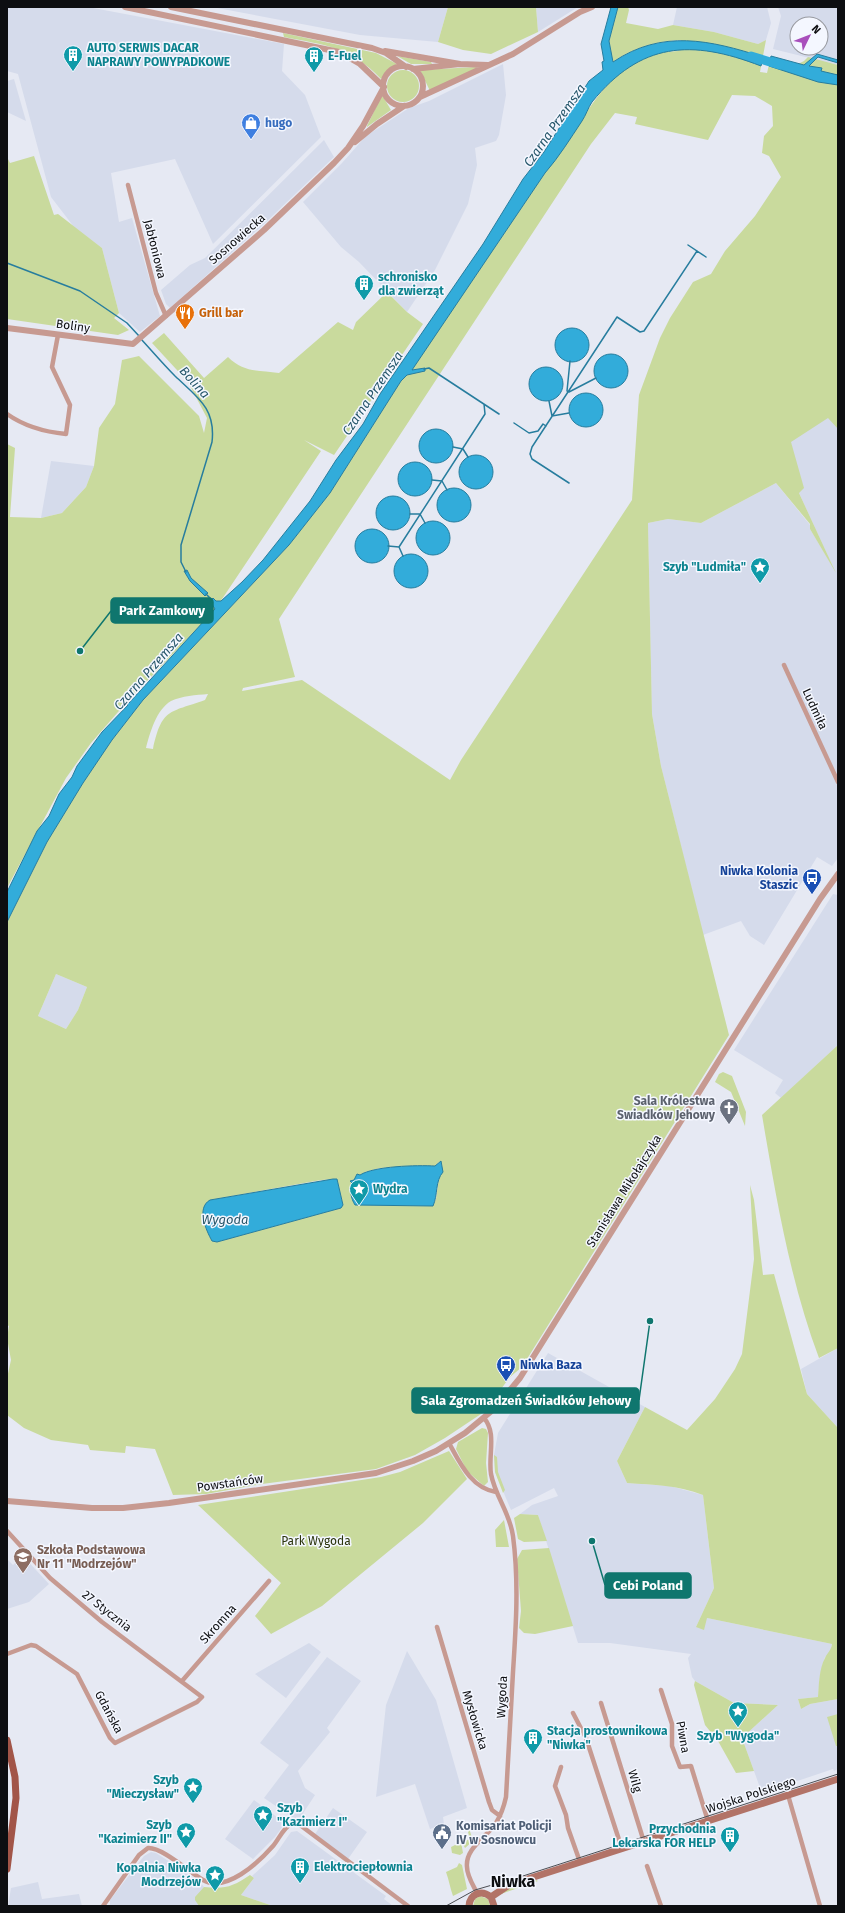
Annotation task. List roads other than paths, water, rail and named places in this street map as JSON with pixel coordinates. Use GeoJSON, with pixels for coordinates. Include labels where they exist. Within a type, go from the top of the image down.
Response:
{"type":"FeatureCollection","features":[{"type":"Feature","properties":{"kind":"main road"},"geometry":{"type":"LineString","coordinates":[[7,1740],[15,1777],[16,1793],[7,1869]]}},
{"type":"Feature","properties":{"kind":"main road","name":"Wojska Polskiego"},"geometry":{"type":"LineString","coordinates":[[491,1896],[509,1885],[838,1779]]}},
{"type":"Feature","properties":{"kind":"main road"},"geometry":{"type":"LineString","coordinates":[[469,1906],[470,1900],[476,1893],[483,1892],[491,1896],[494,1906]]}},
{"type":"Feature","properties":{"kind":"street"},"geometry":{"type":"LineString","coordinates":[[125,7],[340,52],[360,64],[384,87],[390,101],[400,106],[405,106]]}},
{"type":"Feature","properties":{"kind":"street"},"geometry":{"type":"LineString","coordinates":[[171,7],[372,48],[460,64]]}},
{"type":"Feature","properties":{"kind":"street","name":"Sosnowiecka"},"geometry":{"type":"LineString","coordinates":[[136,342],[264,230],[325,173],[348,148],[377,124],[405,106],[415,102],[420,97],[513,54],[580,12],[592,7]]}},
{"type":"Feature","properties":{"kind":"street"},"geometry":{"type":"LineString","coordinates":[[238,31],[240,21]]}},
{"type":"Feature","properties":{"kind":"street"},"geometry":{"type":"LineString","coordinates":[[372,48],[386,53],[420,76],[423,81],[420,97]]}},
{"type":"Feature","properties":{"kind":"street","name":"Sosnowiecka"},"geometry":{"type":"LineString","coordinates":[[348,148],[363,126],[384,87],[387,75],[397,67],[410,68],[460,64],[490,65]]}},
{"type":"Feature","properties":{"kind":"street","name":"Jabłoniowa"},"geometry":{"type":"LineString","coordinates":[[128,185],[156,293],[166,316]]}},
{"type":"Feature","properties":{"kind":"street","name":"Boliny"},"geometry":{"type":"LineString","coordinates":[[7,328],[129,344],[136,342]]}},
{"type":"Feature","properties":{"kind":"street"},"geometry":{"type":"LineString","coordinates":[[7,414],[21,424],[33,426],[48,432],[66,434],[70,405],[52,367],[58,335]]}},
{"type":"Feature","properties":{"kind":"street","name":"Ludmiła"},"geometry":{"type":"LineString","coordinates":[[784,665],[838,782]]}},
{"type":"Feature","properties":{"kind":"street","name":"Stanisława Mikołajczyka"},"geometry":{"type":"LineString","coordinates":[[449,1443],[484,1418],[514,1386],[820,899],[838,874]]}},
{"type":"Feature","properties":{"kind":"street","name":"Wygoda"},"geometry":{"type":"LineString","coordinates":[[476,1893],[467,1871],[467,1860],[472,1850],[492,1828],[500,1816],[506,1797],[518,1604],[511,1522],[496,1492],[489,1465],[492,1432],[490,1424],[484,1418]]}},
{"type":"Feature","properties":{"kind":"street"},"geometry":{"type":"LineString","coordinates":[[449,1443],[462,1468],[470,1478],[488,1491],[496,1492]]}},
{"type":"Feature","properties":{"kind":"street","name":"Powstańców"},"geometry":{"type":"LineString","coordinates":[[7,1501],[104,1508],[170,1503],[376,1473],[413,1461],[449,1443]]}},
{"type":"Feature","properties":{"kind":"street","name":"27 Stycznia"},"geometry":{"type":"LineString","coordinates":[[7,1531],[50,1578],[102,1622],[202,1697]]}},
{"type":"Feature","properties":{"kind":"street","name":"Skromna"},"geometry":{"type":"LineString","coordinates":[[182,1681],[269,1581]]}},
{"type":"Feature","properties":{"kind":"street","name":"Mysłowicka"},"geometry":{"type":"LineString","coordinates":[[437,1627],[492,1810],[500,1816]]}},
{"type":"Feature","properties":{"kind":"street","name":"Gdańska"},"geometry":{"type":"LineString","coordinates":[[7,1654],[31,1645],[36,1646],[77,1674],[110,1738],[115,1743],[198,1702],[202,1697]]}},
{"type":"Feature","properties":{"kind":"street","name":"Piwna"},"geometry":{"type":"LineString","coordinates":[[661,1690],[672,1724],[672,1746],[680,1767],[691,1766],[708,1821]]}},
{"type":"Feature","properties":{"kind":"street","name":"Wilg"},"geometry":{"type":"LineString","coordinates":[[601,1702],[644,1842]]}},
{"type":"Feature","properties":{"kind":"street"},"geometry":{"type":"LineString","coordinates":[[573,1713],[586,1738],[622,1849]]}},
{"type":"Feature","properties":{"kind":"street"},"geometry":{"type":"LineString","coordinates":[[561,1767],[555,1786],[566,1815],[568,1828],[580,1862]]}},
{"type":"Feature","properties":{"kind":"street"},"geometry":{"type":"LineString","coordinates":[[788,1795],[820,1906]]}},
{"type":"Feature","properties":{"kind":"street"},"geometry":{"type":"LineString","coordinates":[[103,1906],[144,1850],[155,1848],[205,1881],[227,1882],[247,1870],[267,1852],[286,1827],[292,1823],[304,1829],[408,1906]]}},
{"type":"Feature","properties":{"kind":"street"},"geometry":{"type":"LineString","coordinates":[[647,1866],[661,1906]]}},
{"type":"Feature","properties":{"kind":"water"},"geometry":{"type":"Polygon","coordinates":[[[611,7],[618,7],[609,41],[613,62],[631,52],[650,45],[668,41],[686,41],[705,42],[763,57],[761,66],[736,57],[712,52],[690,50],[669,51],[649,57],[629,67],[610,82],[592,102],[569,141],[545,173],[412,370],[425,368],[425,371],[407,375],[401,381],[330,493],[289,545],[143,700],[112,740],[83,783],[47,842],[7,922],[7,892],[37,831],[49,816],[59,794],[72,777],[77,766],[102,732],[128,705],[125,702],[129,703],[215,609],[210,601],[213,598],[216,601],[221,601],[242,582],[263,560],[310,501],[336,460],[363,424],[380,394],[483,244],[523,179],[544,152],[589,81],[603,70],[602,62],[604,61],[601,44],[611,7]]]}},
{"type":"Feature","properties":{"kind":"water"},"geometry":{"type":"Polygon","coordinates":[[[771,56],[804,65],[815,56],[824,56],[838,60],[838,63],[818,57],[809,66],[822,68],[821,71],[838,75],[838,85],[818,82],[769,66],[771,56]]]}},
{"type":"Feature","properties":{"kind":"water"},"geometry":{"type":"Polygon","coordinates":[[[572,328],[578,329],[584,333],[588,339],[588,351],[584,357],[578,361],[572,362],[566,361],[560,357],[556,351],[555,345],[556,339],[560,333],[566,329],[572,328]]]}},
{"type":"Feature","properties":{"kind":"water"},"geometry":{"type":"Polygon","coordinates":[[[611,354],[617,355],[623,359],[627,365],[627,377],[623,383],[617,387],[611,388],[605,387],[599,383],[595,377],[594,371],[595,365],[599,359],[605,355],[611,354]]]}},
{"type":"Feature","properties":{"kind":"water"},"geometry":{"type":"Polygon","coordinates":[[[546,367],[552,368],[558,372],[562,378],[562,390],[558,396],[552,400],[546,401],[540,400],[534,396],[530,390],[529,384],[530,378],[534,372],[540,368],[546,367]]]}},
{"type":"Feature","properties":{"kind":"water"},"geometry":{"type":"Polygon","coordinates":[[[586,393],[592,394],[598,398],[602,404],[602,416],[598,422],[592,426],[586,427],[580,426],[574,422],[570,416],[569,410],[570,404],[574,398],[580,394],[586,393]]]}},
{"type":"Feature","properties":{"kind":"water"},"geometry":{"type":"Polygon","coordinates":[[[436,429],[442,430],[448,434],[452,440],[452,452],[448,458],[442,462],[436,463],[430,462],[424,458],[420,452],[419,446],[420,440],[424,434],[430,430],[436,429]]]}},
{"type":"Feature","properties":{"kind":"water"},"geometry":{"type":"Polygon","coordinates":[[[476,455],[482,456],[488,460],[492,466],[492,478],[488,484],[482,488],[476,489],[470,488],[464,484],[460,478],[459,472],[460,466],[464,460],[470,456],[476,455]]]}},
{"type":"Feature","properties":{"kind":"water"},"geometry":{"type":"Polygon","coordinates":[[[415,462],[421,463],[427,467],[431,473],[431,485],[427,491],[421,495],[415,496],[409,495],[403,491],[399,485],[398,479],[399,473],[403,467],[409,463],[415,462]]]}},
{"type":"Feature","properties":{"kind":"water"},"geometry":{"type":"Polygon","coordinates":[[[454,488],[460,489],[466,493],[470,499],[470,511],[466,517],[460,521],[454,522],[448,521],[442,517],[438,511],[437,505],[438,499],[442,493],[448,489],[454,488]]]}},
{"type":"Feature","properties":{"kind":"water"},"geometry":{"type":"Polygon","coordinates":[[[393,496],[399,497],[405,501],[409,507],[409,519],[405,525],[399,529],[393,530],[387,529],[381,525],[377,519],[376,513],[377,507],[381,501],[387,497],[393,496]]]}},
{"type":"Feature","properties":{"kind":"water"},"geometry":{"type":"Polygon","coordinates":[[[433,521],[439,522],[445,526],[449,532],[449,544],[445,550],[439,554],[433,555],[427,554],[421,550],[417,544],[416,538],[417,532],[421,526],[427,522],[433,521]]]}},
{"type":"Feature","properties":{"kind":"water"},"geometry":{"type":"Polygon","coordinates":[[[372,529],[378,530],[384,534],[388,540],[388,552],[384,558],[378,562],[372,563],[366,562],[360,558],[356,552],[355,546],[356,540],[360,534],[366,530],[372,529]]]}},
{"type":"Feature","properties":{"kind":"water"},"geometry":{"type":"Polygon","coordinates":[[[411,554],[417,555],[423,559],[427,565],[427,577],[423,583],[417,587],[411,588],[405,587],[399,583],[395,577],[394,571],[395,565],[399,559],[405,555],[411,554]]]}},
{"type":"Feature","properties":{"kind":"water"},"geometry":{"type":"Polygon","coordinates":[[[187,570],[191,578],[208,593],[205,596],[190,581],[184,571],[187,570]]]}},
{"type":"Feature","properties":{"kind":"water"},"geometry":{"type":"Polygon","coordinates":[[[441,1161],[443,1172],[440,1176],[433,1206],[355,1205],[354,1203],[351,1191],[352,1183],[350,1181],[354,1180],[357,1174],[360,1175],[385,1168],[435,1166],[441,1161]]]}},
{"type":"Feature","properties":{"kind":"water","name":"Wygoda"},"geometry":{"type":"Polygon","coordinates":[[[337,1179],[343,1205],[341,1208],[217,1242],[212,1241],[207,1231],[203,1214],[206,1204],[210,1200],[337,1179]]]}},
{"type":"Feature","properties":{"kind":"waterway","name":"Czarna Przemsza"},"geometry":{"type":"LineString","coordinates":[[751,56],[780,65]]}},
{"type":"Feature","properties":{"kind":"waterway"},"geometry":{"type":"LineString","coordinates":[[688,245],[706,257]]}},
{"type":"Feature","properties":{"kind":"waterway"},"geometry":{"type":"LineString","coordinates":[[569,483],[532,459],[530,454],[532,447],[617,317],[640,332],[644,331],[697,251]]}},
{"type":"Feature","properties":{"kind":"waterway","name":"Bolina"},"geometry":{"type":"LineString","coordinates":[[7,263],[80,291],[127,323],[139,336]]}},
{"type":"Feature","properties":{"kind":"waterway","name":"Bolina"},"geometry":{"type":"LineString","coordinates":[[141,339],[197,397],[208,412],[211,420],[212,442],[181,545],[181,562],[186,572]]}},
{"type":"Feature","properties":{"kind":"waterway"},"geometry":{"type":"LineString","coordinates":[[567,391],[570,361]]}},
{"type":"Feature","properties":{"kind":"waterway"},"geometry":{"type":"LineString","coordinates":[[424,369],[429,368],[499,414]]}},
{"type":"Feature","properties":{"kind":"waterway"},"geometry":{"type":"LineString","coordinates":[[569,392],[596,378]]}},
{"type":"Feature","properties":{"kind":"waterway"},"geometry":{"type":"LineString","coordinates":[[549,401],[552,416],[569,413]]}},
{"type":"Feature","properties":{"kind":"waterway"},"geometry":{"type":"LineString","coordinates":[[399,547],[485,414],[484,404]]}},
{"type":"Feature","properties":{"kind":"waterway"},"geometry":{"type":"LineString","coordinates":[[514,423],[529,433],[538,431],[543,424],[546,426]]}},
{"type":"Feature","properties":{"kind":"waterway"},"geometry":{"type":"LineString","coordinates":[[453,447],[463,449],[468,457]]}},
{"type":"Feature","properties":{"kind":"waterway"},"geometry":{"type":"LineString","coordinates":[[432,480],[442,481],[447,490]]}},
{"type":"Feature","properties":{"kind":"waterway"},"geometry":{"type":"LineString","coordinates":[[410,514],[420,514],[425,523]]}},
{"type":"Feature","properties":{"kind":"waterway"},"geometry":{"type":"LineString","coordinates":[[388,546],[399,547]]}},
{"type":"Feature","properties":{"kind":"waterway"},"geometry":{"type":"LineString","coordinates":[[399,547],[403,556]]}},
{"type":"Feature","properties":{"kind":"waterway","name":"Bolina"},"geometry":{"type":"LineString","coordinates":[[206,594],[212,600]]}},
{"type":"Feature","properties":{"kind":"tram line"},"geometry":{"type":"LineString","coordinates":[[446,1906],[475,1890],[523,1876],[838,1774]]}},
{"type":"Feature","properties":{"kind":"place","name":"AUTO SERWIS DACAR NAPRAWY POWYPADKOWE"},"geometry":{"type":"Point","coordinates":[73,72]}},
{"type":"Feature","properties":{"kind":"place","name":"E-Fuel"},"geometry":{"type":"Point","coordinates":[314,73]}},
{"type":"Feature","properties":{"kind":"place","name":"hugo"},"geometry":{"type":"Point","coordinates":[251,140]}},
{"type":"Feature","properties":{"kind":"place","name":"schronisko dla zwierząt"},"geometry":{"type":"Point","coordinates":[364,301]}},
{"type":"Feature","properties":{"kind":"place","name":"Grill bar"},"geometry":{"type":"Point","coordinates":[185,330]}},
{"type":"Feature","properties":{"kind":"place","name":"Szyb \"Ludmiła\""},"geometry":{"type":"Point","coordinates":[760,584]}},
{"type":"Feature","properties":{"kind":"place","name":"Park Zamkowy"},"geometry":{"type":"Point","coordinates":[80,651]}},
{"type":"Feature","properties":{"kind":"place","name":"Niwka Kolonia Staszic"},"geometry":{"type":"Point","coordinates":[812,895]}},
{"type":"Feature","properties":{"kind":"place","name":"Sala Królestwa Swiadków Jehowy"},"geometry":{"type":"Point","coordinates":[729,1125]}},
{"type":"Feature","properties":{"kind":"place","name":"Wydra"},"geometry":{"type":"Point","coordinates":[359,1206]}},
{"type":"Feature","properties":{"kind":"place","name":"Sala Zgromadzeń Świadków Jehowy"},"geometry":{"type":"Point","coordinates":[650,1321]}},
{"type":"Feature","properties":{"kind":"place","name":"Niwka Baza"},"geometry":{"type":"Point","coordinates":[506,1382]}},
{"type":"Feature","properties":{"kind":"place","name":"Cebi Poland"},"geometry":{"type":"Point","coordinates":[592,1541]}},
{"type":"Feature","properties":{"kind":"place","name":"Szkoła Podstawowa Nr 11 \"Modrzejów\""},"geometry":{"type":"Point","coordinates":[23,1574]}},
{"type":"Feature","properties":{"kind":"place","name":"Szyb \"Wygoda\""},"geometry":{"type":"Point","coordinates":[738,1728]}},
{"type":"Feature","properties":{"kind":"place","name":"Stacja prostownikowa \"Niwka\""},"geometry":{"type":"Point","coordinates":[533,1755]}},
{"type":"Feature","properties":{"kind":"place","name":"Szyb \"Mieczysław\""},"geometry":{"type":"Point","coordinates":[193,1804]}},
{"type":"Feature","properties":{"kind":"place","name":"Szyb \"Kazimierz I\""},"geometry":{"type":"Point","coordinates":[263,1832]}},
{"type":"Feature","properties":{"kind":"place","name":"Szyb \"Kazimierz II\""},"geometry":{"type":"Point","coordinates":[186,1849]}},
{"type":"Feature","properties":{"kind":"place","name":"Komisariat Policji IV w Sosnowcu"},"geometry":{"type":"Point","coordinates":[442,1850]}},
{"type":"Feature","properties":{"kind":"place","name":"Przychodnia Lekarska FOR HELP"},"geometry":{"type":"Point","coordinates":[730,1853]}},
{"type":"Feature","properties":{"kind":"place","name":"Elektrociepłownia"},"geometry":{"type":"Point","coordinates":[300,1884]}},
{"type":"Feature","properties":{"kind":"place","name":"Kopalnia Niwka Modrzejów"},"geometry":{"type":"Point","coordinates":[215,1892]}},
{"type":"Feature","properties":{"kind":"district","name":"Niwka"},"geometry":{"type":"Point","coordinates":[513,1881]}},
{"type":"Feature","properties":{"kind":"park label","name":"Park Wygoda"},"geometry":{"type":"Point","coordinates":[316,1541]}}]}
